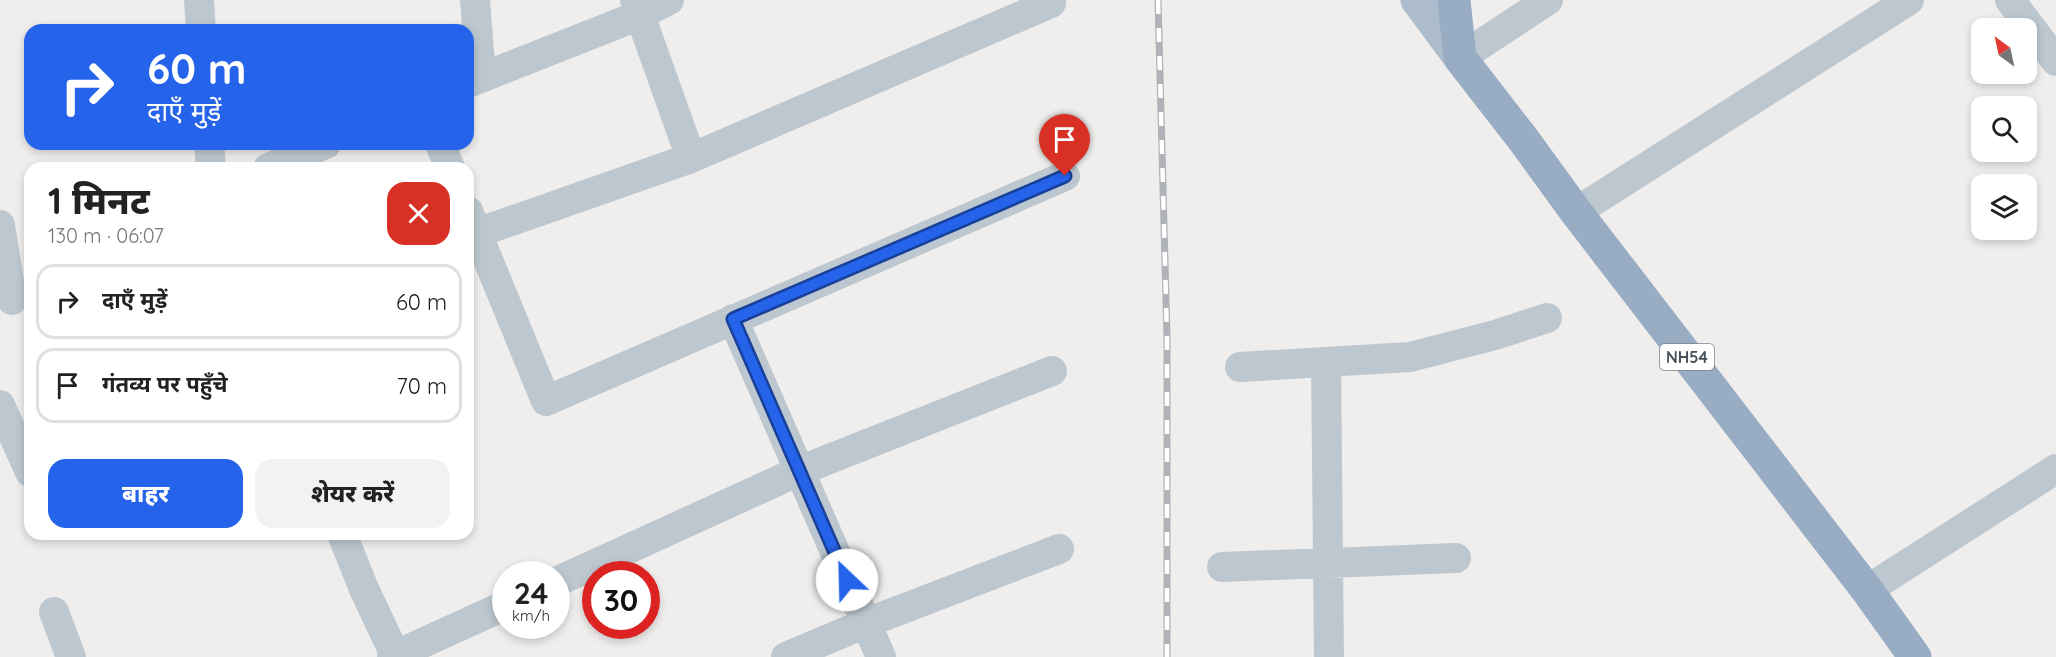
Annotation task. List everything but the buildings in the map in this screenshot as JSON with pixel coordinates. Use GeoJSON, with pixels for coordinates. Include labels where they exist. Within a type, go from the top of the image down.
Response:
{"type":"FeatureCollection","features":[{"type":"Feature","properties":{"kind":"highway"},"geometry":{"type":"LineString","coordinates":[[1454,0],[1460,58]]}},
{"type":"Feature","properties":{"kind":"highway","name":"NH54"},"geometry":{"type":"LineString","coordinates":[[1460,58],[1867,590],[1915,657]]}},
{"type":"Feature","properties":{"kind":"main road"},"geometry":{"type":"LineString","coordinates":[[1417,0],[1460,58]]}},
{"type":"Feature","properties":{"kind":"street"},"geometry":{"type":"LineString","coordinates":[[199,0],[201,24]]}},
{"type":"Feature","properties":{"kind":"street"},"geometry":{"type":"LineString","coordinates":[[475,0],[475,80],[637,8],[669,0]]}},
{"type":"Feature","properties":{"kind":"street"},"geometry":{"type":"LineString","coordinates":[[1460,58],[1548,0]]}},
{"type":"Feature","properties":{"kind":"street"},"geometry":{"type":"LineString","coordinates":[[1576,212],[1909,0]]}},
{"type":"Feature","properties":{"kind":"street"},"geometry":{"type":"LineString","coordinates":[[2010,0],[2056,62]]}},
{"type":"Feature","properties":{"kind":"street"},"geometry":{"type":"LineString","coordinates":[[474,222],[691,158],[1051,3]]}},
{"type":"Feature","properties":{"kind":"street"},"geometry":{"type":"LineString","coordinates":[[637,8],[691,158]]}},
{"type":"Feature","properties":{"kind":"street"},"geometry":{"type":"LineString","coordinates":[[282,162],[312,150]]}},
{"type":"Feature","properties":{"kind":"street"},"geometry":{"type":"LineString","coordinates":[[474,224],[546,401],[1065,176]]}},
{"type":"Feature","properties":{"kind":"street"},"geometry":{"type":"LineString","coordinates":[[0,225],[14,299]]}},
{"type":"Feature","properties":{"kind":"street"},"geometry":{"type":"LineString","coordinates":[[1240,367],[1410,357],[1495,335],[1547,318]]}},
{"type":"Feature","properties":{"kind":"street"},"geometry":{"type":"LineString","coordinates":[[733,319],[881,657]]}},
{"type":"Feature","properties":{"kind":"street"},"geometry":{"type":"LineString","coordinates":[[1326,362],[1329,657]]}},
{"type":"Feature","properties":{"kind":"street"},"geometry":{"type":"LineString","coordinates":[[570,576],[799,471],[1052,371]]}},
{"type":"Feature","properties":{"kind":"street"},"geometry":{"type":"LineString","coordinates":[[0,405],[24,459]]}},
{"type":"Feature","properties":{"kind":"street"},"geometry":{"type":"LineString","coordinates":[[1867,590],[2056,469]]}},
{"type":"Feature","properties":{"kind":"street"},"geometry":{"type":"LineString","coordinates":[[344,540],[394,656],[492,611]]}},
{"type":"Feature","properties":{"kind":"street"},"geometry":{"type":"LineString","coordinates":[[786,657],[866,623],[1059,549]]}},
{"type":"Feature","properties":{"kind":"street"},"geometry":{"type":"LineString","coordinates":[[1222,567],[1456,558]]}},
{"type":"Feature","properties":{"kind":"street"},"geometry":{"type":"LineString","coordinates":[[54,612],[71,657]]}},
{"type":"Feature","properties":{"kind":"railway"},"geometry":{"type":"LineString","coordinates":[[1158,0],[1167,338],[1167,657]]}},
{"type":"Feature","properties":{"kind":"route"},"geometry":{"type":"LineString","coordinates":[[847,580],[733,319],[1065,176]]}}]}
